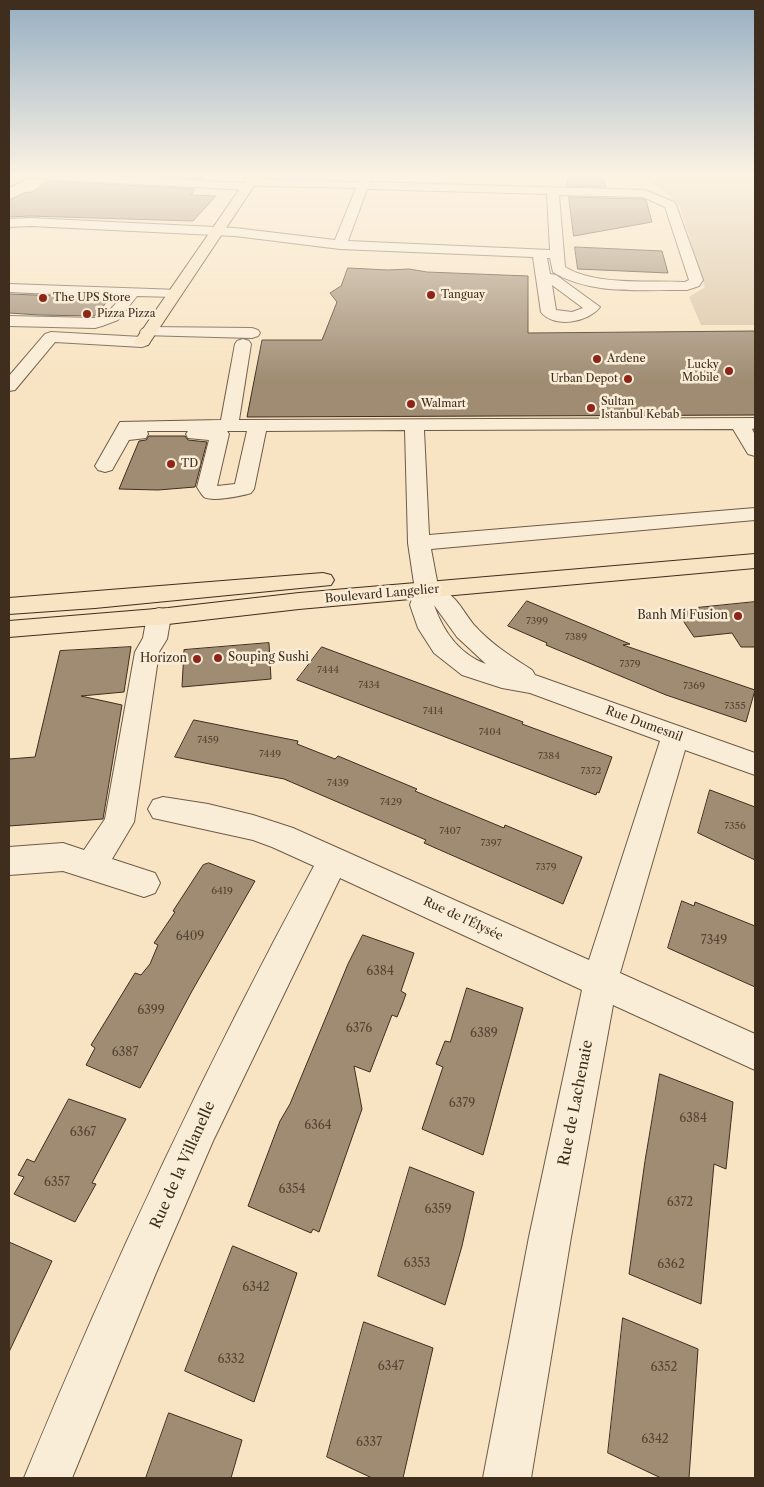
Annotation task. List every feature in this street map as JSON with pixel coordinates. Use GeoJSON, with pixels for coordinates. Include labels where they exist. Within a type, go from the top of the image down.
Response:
{"type":"FeatureCollection","features":[{"type":"Feature","properties":{"kind":"main road"},"geometry":{"type":"LineString","coordinates":[[145,337],[208,243]]}},
{"type":"Feature","properties":{"kind":"main road","name":"Boulevard Langelier"},"geometry":{"type":"LineString","coordinates":[[9,630],[299,601],[425,581],[755,543]]}},
{"type":"Feature","properties":{"kind":"main road","name":"Boulevard Langelier"},"geometry":{"type":"LineString","coordinates":[[9,606],[755,562]]}},
{"type":"Feature","properties":{"kind":"street"},"geometry":{"type":"LineString","coordinates":[[286,243],[331,247],[340,245],[558,254]]}},
{"type":"Feature","properties":{"kind":"street"},"geometry":{"type":"LineString","coordinates":[[557,243],[558,269],[572,278],[582,281],[687,286],[696,280],[683,243]]}},
{"type":"Feature","properties":{"kind":"street"},"geometry":{"type":"LineString","coordinates":[[539,253],[544,272]]}},
{"type":"Feature","properties":{"kind":"street"},"geometry":{"type":"LineString","coordinates":[[9,288],[174,293]]}},
{"type":"Feature","properties":{"kind":"street"},"geometry":{"type":"LineString","coordinates":[[9,321],[95,323],[105,321],[113,317],[132,293]]}},
{"type":"Feature","properties":{"kind":"street"},"geometry":{"type":"LineString","coordinates":[[9,386],[51,337],[247,339],[229,425]]}},
{"type":"Feature","properties":{"kind":"street"},"geometry":{"type":"LineString","coordinates":[[105,466],[127,426],[747,423],[755,450]]}},
{"type":"Feature","properties":{"kind":"street","name":"Rue Dumesnil"},"geometry":{"type":"LineString","coordinates":[[414,424],[419,543],[425,581],[422,605],[423,614],[435,638],[456,658],[471,668],[502,680],[532,684],[755,764]]}},
{"type":"Feature","properties":{"kind":"street"},"geometry":{"type":"LineString","coordinates":[[123,434],[220,434],[207,487],[212,493],[244,489],[258,425]]}},
{"type":"Feature","properties":{"kind":"street"},"geometry":{"type":"LineString","coordinates":[[419,543],[755,514]]}},
{"type":"Feature","properties":{"kind":"street"},"geometry":{"type":"LineString","coordinates":[[91,866],[119,822],[147,652],[155,639],[159,616]]}},
{"type":"Feature","properties":{"kind":"street","name":"Rue de Lachenaie"},"geometry":{"type":"LineString","coordinates":[[506,1478],[550,1237],[600,983],[676,735]]}},
{"type":"Feature","properties":{"kind":"street","name":"Rue de l'Élysée"},"geometry":{"type":"LineString","coordinates":[[163,809],[204,814],[259,829],[333,860],[755,1052]]}},
{"type":"Feature","properties":{"kind":"street"},"geometry":{"type":"LineString","coordinates":[[9,861],[62,857],[144,883]]}},
{"type":"Feature","properties":{"kind":"street","name":"Rue de la Villanelle"},"geometry":{"type":"LineString","coordinates":[[48,1478],[128,1287],[200,1127],[267,987],[333,860]]}},
{"type":"Feature","properties":{"kind":"shaded area"},"geometry":{"type":"Polygon","coordinates":[[[691,243],[755,243],[755,325],[701,325],[689,297],[705,287],[691,243]]]}},
{"type":"Feature","properties":{"kind":"building"},"geometry":{"type":"Polygon","coordinates":[[[575,247],[662,251],[668,273],[578,269],[575,247]]]}},
{"type":"Feature","properties":{"kind":"building"},"geometry":{"type":"Polygon","coordinates":[[[348,268],[409,269],[427,272],[528,276],[528,333],[755,331],[755,415],[247,417],[262,340],[322,340],[337,302],[330,293],[341,286],[348,268]]]}},
{"type":"Feature","properties":{"kind":"building"},"geometry":{"type":"Polygon","coordinates":[[[9,294],[110,298],[95,316],[39,315],[9,313],[9,294]]]}},
{"type":"Feature","properties":{"kind":"building"},"geometry":{"type":"Polygon","coordinates":[[[149,436],[185,436],[188,440],[207,442],[195,487],[158,490],[119,489],[139,441],[146,440],[149,436]]]}},
{"type":"Feature","properties":{"kind":"building"},"geometry":{"type":"Polygon","coordinates":[[[527,601],[630,644],[623,645],[755,690],[746,722],[666,695],[546,645],[547,643],[508,626],[527,601]]]}},
{"type":"Feature","properties":{"kind":"building"},"geometry":{"type":"Polygon","coordinates":[[[755,602],[755,647],[741,647],[732,633],[694,637],[676,610],[755,602]]]}},
{"type":"Feature","properties":{"kind":"building"},"geometry":{"type":"Polygon","coordinates":[[[269,643],[271,679],[182,687],[184,650],[269,643]]]}},
{"type":"Feature","properties":{"kind":"building"},"geometry":{"type":"Polygon","coordinates":[[[131,647],[124,692],[81,696],[122,705],[103,819],[9,826],[9,759],[35,757],[60,651],[131,647]]]}},
{"type":"Feature","properties":{"kind":"building"},"geometry":{"type":"Polygon","coordinates":[[[322,647],[612,757],[599,793],[597,792],[596,795],[297,680],[322,647]]]}},
{"type":"Feature","properties":{"kind":"building"},"geometry":{"type":"Polygon","coordinates":[[[194,720],[298,741],[297,744],[335,759],[338,756],[504,828],[505,825],[582,857],[563,904],[424,843],[426,840],[284,779],[175,757],[194,720]]]}},
{"type":"Feature","properties":{"kind":"building"},"geometry":{"type":"Polygon","coordinates":[[[710,790],[755,807],[755,860],[698,833],[710,790]]]}},
{"type":"Feature","properties":{"kind":"building"},"geometry":{"type":"Polygon","coordinates":[[[209,863],[255,881],[192,991],[140,1088],[86,1065],[95,1048],[91,1045],[135,973],[141,975],[150,964],[158,945],[154,943],[203,865],[209,863]]]}},
{"type":"Feature","properties":{"kind":"building"},"geometry":{"type":"Polygon","coordinates":[[[682,901],[694,906],[695,902],[755,926],[755,987],[668,948],[682,901]]]}},
{"type":"Feature","properties":{"kind":"building"},"geometry":{"type":"Polygon","coordinates":[[[363,935],[414,953],[401,991],[406,994],[402,1005],[397,1017],[392,1015],[370,1072],[354,1066],[362,1109],[319,1232],[313,1229],[311,1233],[248,1206],[280,1121],[290,1104],[348,964],[363,935]]]}},
{"type":"Feature","properties":{"kind":"building"},"geometry":{"type":"Polygon","coordinates":[[[467,988],[523,1008],[483,1155],[422,1129],[443,1067],[436,1064],[445,1041],[450,1042],[467,988]]]}},
{"type":"Feature","properties":{"kind":"building"},"geometry":{"type":"Polygon","coordinates":[[[660,1074],[733,1102],[726,1169],[714,1164],[701,1304],[629,1274],[660,1074]]]}},
{"type":"Feature","properties":{"kind":"building"},"geometry":{"type":"Polygon","coordinates":[[[69,1099],[126,1119],[92,1183],[96,1184],[75,1222],[14,1194],[24,1177],[18,1175],[27,1159],[34,1162],[69,1099]]]}},
{"type":"Feature","properties":{"kind":"building"},"geometry":{"type":"Polygon","coordinates":[[[410,1167],[474,1192],[462,1246],[445,1305],[378,1276],[410,1167]]]}},
{"type":"Feature","properties":{"kind":"building"},"geometry":{"type":"Polygon","coordinates":[[[9,1242],[52,1261],[9,1352],[9,1242]]]}},
{"type":"Feature","properties":{"kind":"building"},"geometry":{"type":"Polygon","coordinates":[[[233,1246],[297,1273],[254,1402],[185,1371],[233,1246]]]}},
{"type":"Feature","properties":{"kind":"building"},"geometry":{"type":"Polygon","coordinates":[[[623,1318],[698,1349],[689,1478],[661,1478],[608,1453],[623,1318]]]}},
{"type":"Feature","properties":{"kind":"building"},"geometry":{"type":"Polygon","coordinates":[[[364,1322],[433,1348],[403,1478],[372,1478],[327,1457],[364,1322]]]}},
{"type":"Feature","properties":{"kind":"building"},"geometry":{"type":"Polygon","coordinates":[[[169,1413],[242,1440],[231,1478],[146,1478],[169,1413]]]}},
{"type":"Feature","properties":{"kind":"place","name":"Tanguay"},"geometry":{"type":"Point","coordinates":[431,295]}},
{"type":"Feature","properties":{"kind":"place","name":"The UPS Store"},"geometry":{"type":"Point","coordinates":[43,298]}},
{"type":"Feature","properties":{"kind":"place","name":"Pizza Pizza"},"geometry":{"type":"Point","coordinates":[87,314]}},
{"type":"Feature","properties":{"kind":"place","name":"Ardene"},"geometry":{"type":"Point","coordinates":[597,359]}},
{"type":"Feature","properties":{"kind":"place","name":"Lucky Mobile"},"geometry":{"type":"Point","coordinates":[729,371]}},
{"type":"Feature","properties":{"kind":"place","name":"Urban Depot"},"geometry":{"type":"Point","coordinates":[628,379]}},
{"type":"Feature","properties":{"kind":"place","name":"Walmart"},"geometry":{"type":"Point","coordinates":[411,404]}},
{"type":"Feature","properties":{"kind":"place","name":"Sultan Istanbul Kebab"},"geometry":{"type":"Point","coordinates":[591,408]}},
{"type":"Feature","properties":{"kind":"place","name":"TD"},"geometry":{"type":"Point","coordinates":[171,464]}},
{"type":"Feature","properties":{"kind":"place","name":"Banh Mi Fusion"},"geometry":{"type":"Point","coordinates":[738,616]}},
{"type":"Feature","properties":{"kind":"place","name":"Souping Sushi"},"geometry":{"type":"Point","coordinates":[218,658]}},
{"type":"Feature","properties":{"kind":"place","name":"Horizon"},"geometry":{"type":"Point","coordinates":[197,659]}}]}
